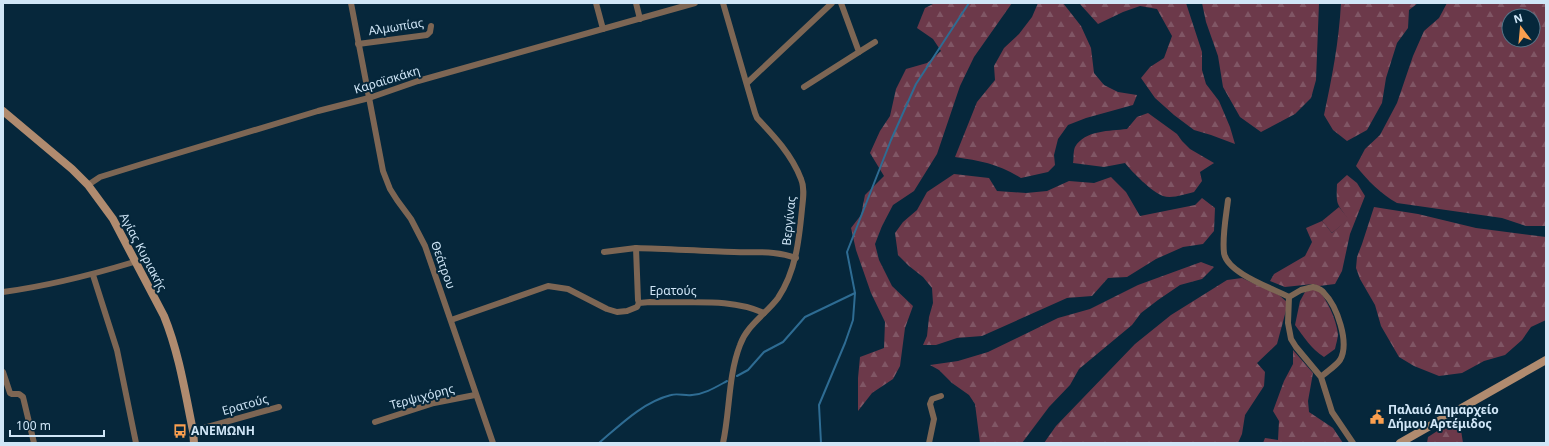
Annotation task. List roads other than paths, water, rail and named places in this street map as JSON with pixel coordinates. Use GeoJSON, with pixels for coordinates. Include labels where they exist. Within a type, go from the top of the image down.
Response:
{"type":"FeatureCollection","features":[{"type":"Feature","properties":{"kind":"street","name":"Θεάτρου"},"geometry":{"type":"LineString","coordinates":[[350,3],[383,171],[390,189],[414,222],[425,246],[475,395],[493,443]]}},
{"type":"Feature","properties":{"kind":"street"},"geometry":{"type":"LineString","coordinates":[[596,3],[604,28]]}},
{"type":"Feature","properties":{"kind":"street"},"geometry":{"type":"LineString","coordinates":[[636,3],[640,19]]}},
{"type":"Feature","properties":{"kind":"street","name":"Καραϊσκάκη"},"geometry":{"type":"LineString","coordinates":[[88,185],[100,177],[318,111],[369,98],[418,81],[695,3]]}},
{"type":"Feature","properties":{"kind":"street","name":"Βεργίνας"},"geometry":{"type":"LineString","coordinates":[[723,3],[757,118],[782,146],[795,165],[802,179],[803,185],[803,203],[796,258],[789,278],[777,298],[745,335],[740,344],[734,366],[723,443]]}},
{"type":"Feature","properties":{"kind":"street"},"geometry":{"type":"LineString","coordinates":[[747,83],[832,3]]}},
{"type":"Feature","properties":{"kind":"street"},"geometry":{"type":"LineString","coordinates":[[842,3],[859,52]]}},
{"type":"Feature","properties":{"kind":"street","name":"Αλμωπίας"},"geometry":{"type":"LineString","coordinates":[[358,44],[427,35],[430,32],[431,26]]}},
{"type":"Feature","properties":{"kind":"street"},"geometry":{"type":"LineString","coordinates":[[804,87],[875,42]]}},
{"type":"Feature","properties":{"kind":"street","name":"Αγίας Κυριακής"},"geometry":{"type":"LineString","coordinates":[[3,111],[72,169],[88,185],[113,219],[134,262],[164,316],[170,332],[178,357],[193,431],[194,443]]}},
{"type":"Feature","properties":{"kind":"street"},"geometry":{"type":"LineString","coordinates":[[1228,200],[1224,243],[1224,254],[1226,261],[1235,270],[1289,297]]}},
{"type":"Feature","properties":{"kind":"street"},"geometry":{"type":"LineString","coordinates":[[636,248],[639,303]]}},
{"type":"Feature","properties":{"kind":"street"},"geometry":{"type":"LineString","coordinates":[[604,252],[636,248],[656,248],[766,252],[779,253],[796,258]]}},
{"type":"Feature","properties":{"kind":"street"},"geometry":{"type":"LineString","coordinates":[[3,292],[36,287],[93,275],[134,262]]}},
{"type":"Feature","properties":{"kind":"street"},"geometry":{"type":"LineString","coordinates":[[93,275],[116,350],[136,443]]}},
{"type":"Feature","properties":{"kind":"street","name":"Ερατούς"},"geometry":{"type":"LineString","coordinates":[[451,320],[548,286],[568,289],[607,309],[617,312],[627,311],[637,306],[639,303],[650,302],[730,304],[754,308],[764,313]]}},
{"type":"Feature","properties":{"kind":"street"},"geometry":{"type":"LineString","coordinates":[[1289,297],[1301,290],[1313,287],[1319,289],[1324,292],[1341,325],[1344,346],[1340,361],[1321,377]]}},
{"type":"Feature","properties":{"kind":"street"},"geometry":{"type":"LineString","coordinates":[[1289,297],[1288,323],[1291,339],[1321,377],[1332,412],[1352,443]]}},
{"type":"Feature","properties":{"kind":"street"},"geometry":{"type":"LineString","coordinates":[[1400,443],[1546,360]]}},
{"type":"Feature","properties":{"kind":"street"},"geometry":{"type":"LineString","coordinates":[[3,372],[10,393],[19,394],[23,397],[34,443]]}},
{"type":"Feature","properties":{"kind":"street","name":"Τερψιχόρης"},"geometry":{"type":"LineString","coordinates":[[375,422],[434,403],[475,395]]}},
{"type":"Feature","properties":{"kind":"street"},"geometry":{"type":"LineString","coordinates":[[929,443],[934,419],[930,404],[932,399],[941,396]]}},
{"type":"Feature","properties":{"kind":"street","name":"Ερατούς"},"geometry":{"type":"LineString","coordinates":[[193,431],[279,407]]}},
{"type":"Feature","properties":{"kind":"waterway"},"geometry":{"type":"LineString","coordinates":[[821,443],[819,405],[853,320],[855,293],[847,252],[891,140],[916,84],[969,3]]}},
{"type":"Feature","properties":{"kind":"waterway"},"geometry":{"type":"LineString","coordinates":[[737,376],[748,370],[764,352],[783,342],[805,317],[855,293]]}},
{"type":"Feature","properties":{"kind":"waterway"},"geometry":{"type":"LineString","coordinates":[[599,443],[632,415],[661,398],[674,394],[689,395],[701,393],[727,381]]}},
{"type":"Feature","properties":{"kind":"place","name":"Παλαιό Δημαρχείο Δήμου Αρτέμιδος"},"geometry":{"type":"Point","coordinates":[1377,417]}},
{"type":"Feature","properties":{"kind":"place","name":"ΑΝΕΜΩΝΗ"},"geometry":{"type":"Point","coordinates":[180,431]}}]}
